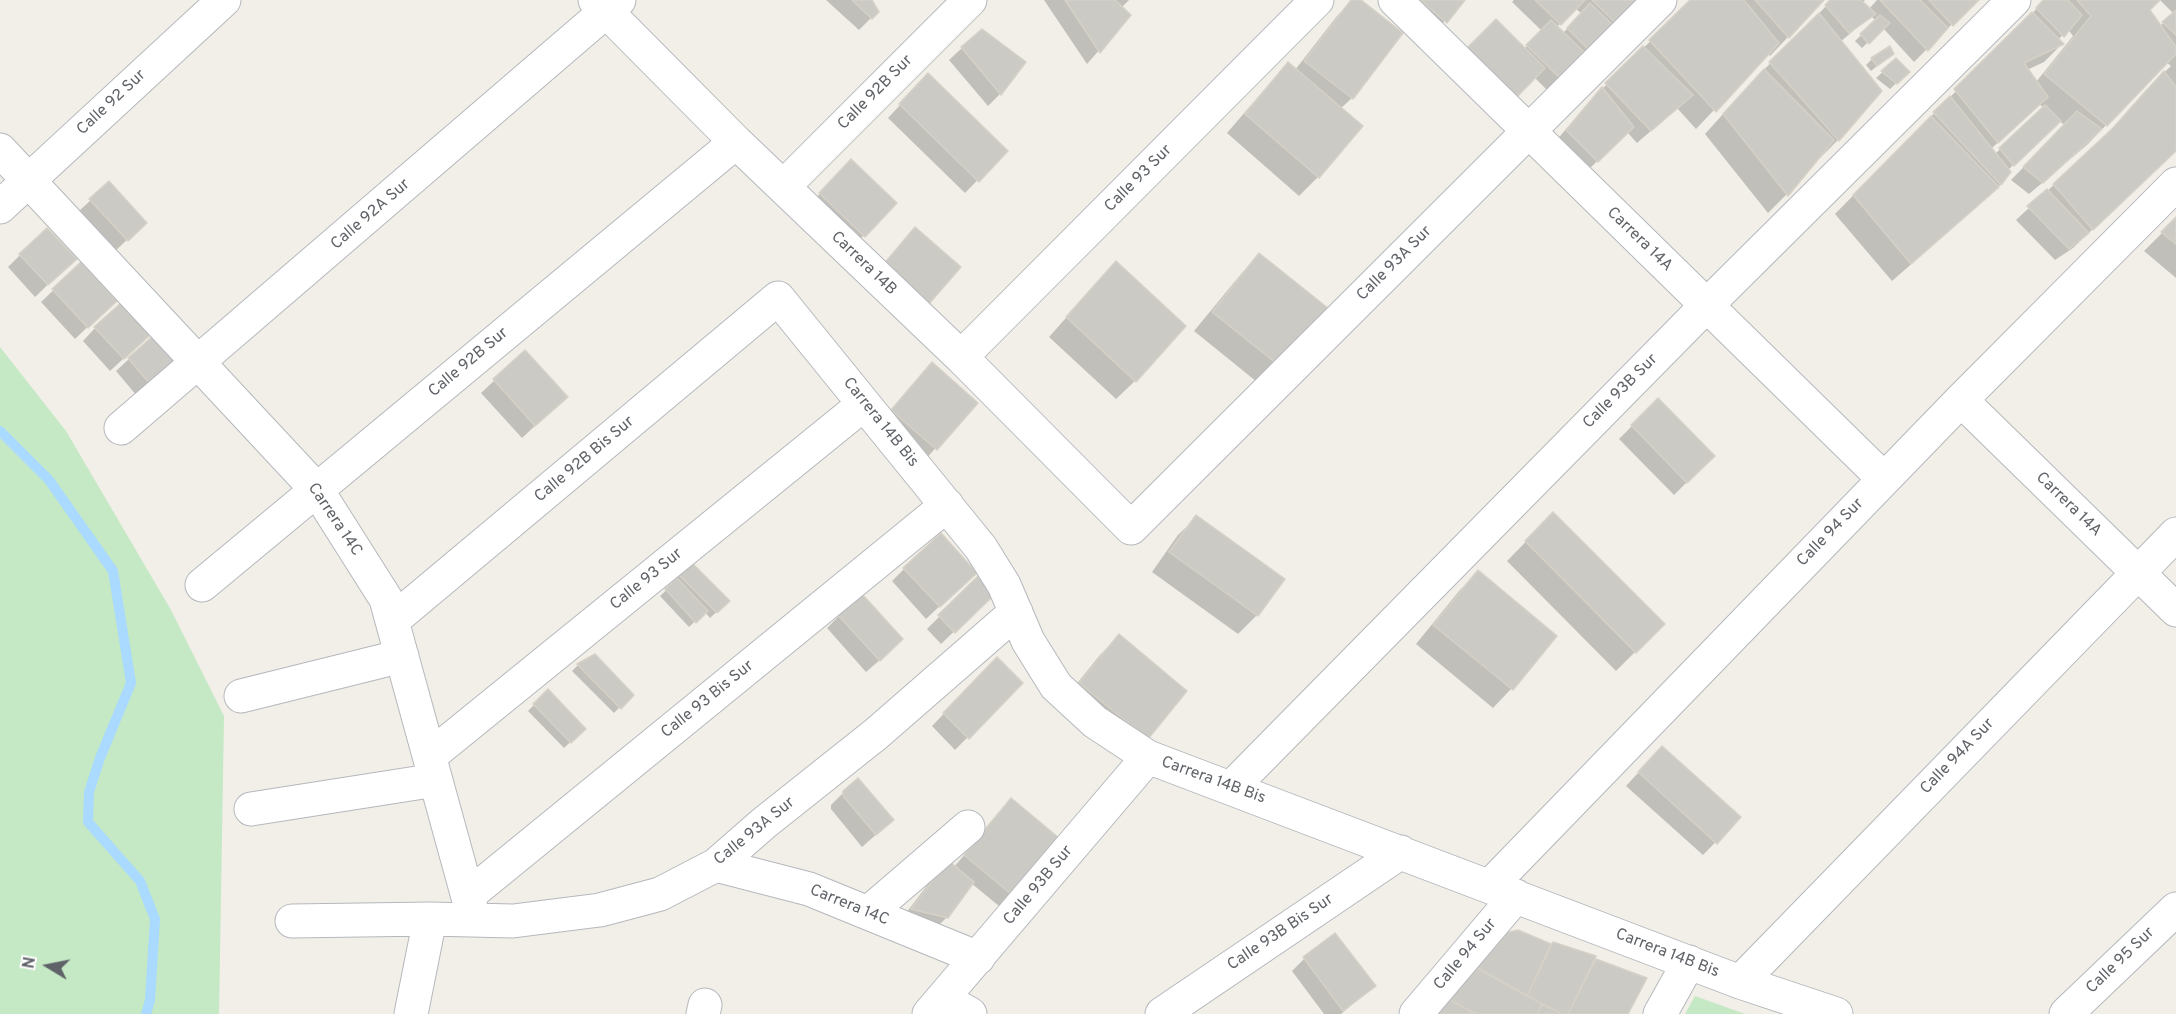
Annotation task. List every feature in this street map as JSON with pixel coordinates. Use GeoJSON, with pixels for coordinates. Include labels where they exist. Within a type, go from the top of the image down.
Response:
{"type":"FeatureCollection","features":[{"type":"Feature","properties":{"kind":"street","name":"Calle 92 Sur"},"geometry":{"type":"LineString","coordinates":[[0,207],[224,0]]}},
{"type":"Feature","properties":{"kind":"street","name":"Calle 92B Sur"},"geometry":{"type":"LineString","coordinates":[[783,187],[970,0]]}},
{"type":"Feature","properties":{"kind":"street","name":"Calle 93 Sur"},"geometry":{"type":"LineString","coordinates":[[961,357],[1317,0]]}},
{"type":"Feature","properties":{"kind":"street","name":"Carrera 14A"},"geometry":{"type":"LineString","coordinates":[[1395,0],[1884,479]]}},
{"type":"Feature","properties":{"kind":"street","name":"Calle 93A Sur"},"geometry":{"type":"LineString","coordinates":[[1131,528],[1660,0]]}},
{"type":"Feature","properties":{"kind":"street","name":"Calle 93B Sur"},"geometry":{"type":"LineString","coordinates":[[1231,788],[1707,306],[2014,0]]}},
{"type":"Feature","properties":{"kind":"street","name":"Carrera 14B"},"geometry":{"type":"LineString","coordinates":[[607,4],[736,141],[961,357],[1131,528]]}},
{"type":"Feature","properties":{"kind":"street","name":"Calle 92A Sur"},"geometry":{"type":"LineString","coordinates":[[121,428],[607,4]]}},
{"type":"Feature","properties":{"kind":"street","name":"Calle 92B Sur"},"geometry":{"type":"LineString","coordinates":[[202,585],[736,141]]}},
{"type":"Feature","properties":{"kind":"street","name":"Carrera 14C"},"geometry":{"type":"LineString","coordinates":[[0,150],[316,490],[386,599],[472,907]]}},
{"type":"Feature","properties":{"kind":"street","name":"Calle 94 Sur"},"geometry":{"type":"LineString","coordinates":[[1416,1014],[1503,891],[1884,479],[2176,184]]}},
{"type":"Feature","properties":{"kind":"street","name":"Carrera 14B Bis"},"geometry":{"type":"LineString","coordinates":[[778,298],[981,548],[1004,585],[1028,641],[1056,686],[1095,722],[1148,757],[1740,982],[1836,1014]]}},
{"type":"Feature","properties":{"kind":"street","name":"Calle 92B Bis Sur"},"geometry":{"type":"LineString","coordinates":[[392,621],[778,298]]}},
{"type":"Feature","properties":{"kind":"street","name":"Carrera 14A"},"geometry":{"type":"LineString","coordinates":[[1961,400],[2176,610]]}},
{"type":"Feature","properties":{"kind":"street","name":"Calle 93 Sur"},"geometry":{"type":"LineString","coordinates":[[433,768],[864,404]]}},
{"type":"Feature","properties":{"kind":"street","name":"Calle 93 Bis Sur"},"geometry":{"type":"LineString","coordinates":[[472,907],[947,505]]}},
{"type":"Feature","properties":{"kind":"street","name":"Calle 94A Sur"},"geometry":{"type":"LineString","coordinates":[[1740,982],[2176,534]]}},
{"type":"Feature","properties":{"kind":"street","name":"Calle 93A Sur"},"geometry":{"type":"LineString","coordinates":[[292,921],[430,919],[472,907],[513,921],[600,910],[660,894],[716,865],[764,823],[876,734],[1016,612]]}},
{"type":"Feature","properties":{"kind":"street"},"geometry":{"type":"LineString","coordinates":[[241,696],[402,656]]}},
{"type":"Feature","properties":{"kind":"street","name":"Calle 93B Sur"},"geometry":{"type":"LineString","coordinates":[[947,1009],[978,958],[1148,757]]}},
{"type":"Feature","properties":{"kind":"street"},"geometry":{"type":"LineString","coordinates":[[250,809],[433,768]]}},
{"type":"Feature","properties":{"kind":"street"},"geometry":{"type":"LineString","coordinates":[[867,913],[968,827]]}},
{"type":"Feature","properties":{"kind":"street","name":"Calle 93B Bis Sur"},"geometry":{"type":"LineString","coordinates":[[1162,1014],[1401,852]]}},
{"type":"Feature","properties":{"kind":"street","name":"Carrera 14C"},"geometry":{"type":"LineString","coordinates":[[716,865],[809,889],[978,958]]}},
{"type":"Feature","properties":{"kind":"street","name":"Calle 95 Sur"},"geometry":{"type":"LineString","coordinates":[[2066,1014],[2176,909]]}},
{"type":"Feature","properties":{"kind":"street"},"geometry":{"type":"LineString","coordinates":[[411,1014],[430,919]]}},
{"type":"Feature","properties":{"kind":"street"},"geometry":{"type":"LineString","coordinates":[[1660,1014],[1689,962]]}},
{"type":"Feature","properties":{"kind":"green space"},"geometry":{"type":"Polygon","coordinates":[[[0,347],[66,431],[171,610],[224,716],[219,1014],[0,1014],[0,347]]]}},
{"type":"Feature","properties":{"kind":"green space"},"geometry":{"type":"Polygon","coordinates":[[[1695,996],[1745,1014],[1685,1014],[1695,996]]]}},
{"type":"Feature","properties":{"kind":"building"},"geometry":{"type":"Polygon","coordinates":[[[852,0],[872,0],[879,12],[872,19],[852,0]]]}},
{"type":"Feature","properties":{"kind":"building"},"geometry":{"type":"Polygon","coordinates":[[[1065,0],[1115,0],[1131,15],[1100,53],[1065,0]]]}},
{"type":"Feature","properties":{"kind":"building"},"geometry":{"type":"Polygon","coordinates":[[[1351,0],[1361,0],[1403,33],[1353,99],[1304,61],[1351,0]]]}},
{"type":"Feature","properties":{"kind":"building"},"geometry":{"type":"Polygon","coordinates":[[[1420,0],[1465,0],[1447,23],[1420,0]]]}},
{"type":"Feature","properties":{"kind":"building"},"geometry":{"type":"Polygon","coordinates":[[[1535,0],[1585,0],[1561,25],[1535,0]]]}},
{"type":"Feature","properties":{"kind":"building"},"geometry":{"type":"Polygon","coordinates":[[[1592,0],[1644,0],[1620,27],[1592,0]]]}},
{"type":"Feature","properties":{"kind":"building"},"geometry":{"type":"Polygon","coordinates":[[[1690,0],[1744,0],[1779,43],[1716,112],[1649,40],[1690,0]]]}},
{"type":"Feature","properties":{"kind":"building"},"geometry":{"type":"Polygon","coordinates":[[[1755,0],[1824,0],[1789,38],[1755,0]]]}},
{"type":"Feature","properties":{"kind":"building"},"geometry":{"type":"Polygon","coordinates":[[[1830,0],[1861,0],[1876,14],[1849,33],[1825,5],[1830,0]]]}},
{"type":"Feature","properties":{"kind":"building"},"geometry":{"type":"Polygon","coordinates":[[[1880,0],[1920,0],[1948,28],[1928,51],[1880,0]]]}},
{"type":"Feature","properties":{"kind":"building"},"geometry":{"type":"Polygon","coordinates":[[[1929,0],[1979,0],[1953,26],[1929,0]]]}},
{"type":"Feature","properties":{"kind":"building"},"geometry":{"type":"Polygon","coordinates":[[[2043,0],[2068,0],[2082,15],[2064,37],[2036,8],[2043,0]]]}},
{"type":"Feature","properties":{"kind":"building"},"geometry":{"type":"Polygon","coordinates":[[[2077,0],[2160,0],[2150,10],[2176,47],[2176,54],[2107,126],[2044,74],[2091,16],[2077,0]]]}},
{"type":"Feature","properties":{"kind":"building"},"geometry":{"type":"Polygon","coordinates":[[[1590,3],[1621,33],[1597,58],[1567,28],[1590,3]]]}},
{"type":"Feature","properties":{"kind":"building"},"geometry":{"type":"Polygon","coordinates":[[[2176,10],[2176,35],[2162,22],[2176,10]]]}},
{"type":"Feature","properties":{"kind":"building"},"geometry":{"type":"Polygon","coordinates":[[[2032,12],[2064,44],[2024,63],[2048,97],[1998,143],[1954,89],[2032,12]]]}},
{"type":"Feature","properties":{"kind":"building"},"geometry":{"type":"Polygon","coordinates":[[[1819,13],[1882,91],[1839,141],[1769,62],[1819,13]]]}},
{"type":"Feature","properties":{"kind":"building"},"geometry":{"type":"Polygon","coordinates":[[[1880,15],[1890,23],[1869,44],[1860,34],[1880,15]]]}},
{"type":"Feature","properties":{"kind":"building"},"geometry":{"type":"Polygon","coordinates":[[[1496,19],[1545,68],[1515,99],[1465,50],[1496,19]]]}},
{"type":"Feature","properties":{"kind":"building"},"geometry":{"type":"Polygon","coordinates":[[[1551,20],[1590,58],[1566,84],[1526,45],[1551,20]]]}},
{"type":"Feature","properties":{"kind":"building"},"geometry":{"type":"Polygon","coordinates":[[[982,29],[1026,62],[1001,95],[961,47],[982,29]]]}},
{"type":"Feature","properties":{"kind":"building"},"geometry":{"type":"Polygon","coordinates":[[[1643,46],[1693,95],[1651,131],[1605,83],[1643,46]]]}},
{"type":"Feature","properties":{"kind":"building"},"geometry":{"type":"Polygon","coordinates":[[[1890,46],[1894,54],[1877,66],[1871,58],[1890,46]]]}},
{"type":"Feature","properties":{"kind":"building"},"geometry":{"type":"Polygon","coordinates":[[[1896,58],[1910,72],[1897,84],[1881,71],[1896,58]]]}},
{"type":"Feature","properties":{"kind":"building"},"geometry":{"type":"Polygon","coordinates":[[[1288,62],[1363,126],[1319,178],[1245,114],[1288,62]]]}},
{"type":"Feature","properties":{"kind":"building"},"geometry":{"type":"Polygon","coordinates":[[[1764,69],[1834,140],[1788,196],[1723,114],[1764,69]]]}},
{"type":"Feature","properties":{"kind":"building"},"geometry":{"type":"Polygon","coordinates":[[[2164,71],[2176,87],[2176,151],[2093,230],[2053,184],[2114,127],[2164,71]]]}},
{"type":"Feature","properties":{"kind":"building"},"geometry":{"type":"Polygon","coordinates":[[[928,73],[1008,151],[979,182],[899,104],[928,73]]]}},
{"type":"Feature","properties":{"kind":"building"},"geometry":{"type":"Polygon","coordinates":[[[1602,87],[1634,127],[1598,162],[1566,130],[1602,87]]]}},
{"type":"Feature","properties":{"kind":"building"},"geometry":{"type":"Polygon","coordinates":[[[1950,96],[2011,172],[2001,185],[1933,112],[1950,96]]]}},
{"type":"Feature","properties":{"kind":"building"},"geometry":{"type":"Polygon","coordinates":[[[2045,105],[2061,121],[2014,166],[1999,148],[2045,105]]]}},
{"type":"Feature","properties":{"kind":"building"},"geometry":{"type":"Polygon","coordinates":[[[2077,111],[2102,129],[2043,183],[2023,167],[2077,111]]]}},
{"type":"Feature","properties":{"kind":"building"},"geometry":{"type":"Polygon","coordinates":[[[1931,116],[1999,187],[1911,264],[1853,195],[1931,116]]]}},
{"type":"Feature","properties":{"kind":"building"},"geometry":{"type":"Polygon","coordinates":[[[851,159],[897,203],[865,237],[819,193],[851,159]]]}},
{"type":"Feature","properties":{"kind":"building"},"geometry":{"type":"Polygon","coordinates":[[[109,181],[147,223],[128,241],[89,199],[109,181]]]}},
{"type":"Feature","properties":{"kind":"building"},"geometry":{"type":"Polygon","coordinates":[[[2047,189],[2089,233],[2069,249],[2027,206],[2047,189]]]}},
{"type":"Feature","properties":{"kind":"building"},"geometry":{"type":"Polygon","coordinates":[[[2176,217],[2176,244],[2161,232],[2176,217]]]}},
{"type":"Feature","properties":{"kind":"building"},"geometry":{"type":"Polygon","coordinates":[[[915,227],[961,267],[928,305],[883,265],[915,227]]]}},
{"type":"Feature","properties":{"kind":"building"},"geometry":{"type":"Polygon","coordinates":[[[47,228],[77,259],[48,285],[19,254],[47,228]]]}},
{"type":"Feature","properties":{"kind":"building"},"geometry":{"type":"Polygon","coordinates":[[[1259,253],[1329,309],[1282,368],[1212,312],[1259,253]]]}},
{"type":"Feature","properties":{"kind":"building"},"geometry":{"type":"Polygon","coordinates":[[[1116,261],[1186,326],[1136,382],[1066,317],[1116,261]]]}},
{"type":"Feature","properties":{"kind":"building"},"geometry":{"type":"Polygon","coordinates":[[[81,262],[117,301],[88,328],[52,289],[81,262]]]}},
{"type":"Feature","properties":{"kind":"building"},"geometry":{"type":"Polygon","coordinates":[[[121,303],[150,335],[124,359],[94,327],[121,303]]]}},
{"type":"Feature","properties":{"kind":"building"},"geometry":{"type":"Polygon","coordinates":[[[154,335],[177,363],[151,385],[128,358],[154,335]]]}},
{"type":"Feature","properties":{"kind":"building"},"geometry":{"type":"Polygon","coordinates":[[[525,350],[568,397],[535,426],[493,379],[525,350]]]}},
{"type":"Feature","properties":{"kind":"building"},"geometry":{"type":"Polygon","coordinates":[[[932,362],[978,403],[937,450],[891,410],[932,362]]]}},
{"type":"Feature","properties":{"kind":"building"},"geometry":{"type":"Polygon","coordinates":[[[1658,398],[1715,456],[1687,483],[1631,425],[1658,398]]]}},
{"type":"Feature","properties":{"kind":"building"},"geometry":{"type":"Polygon","coordinates":[[[1553,512],[1665,624],[1636,653],[1525,541],[1553,512]]]}},
{"type":"Feature","properties":{"kind":"building"},"geometry":{"type":"Polygon","coordinates":[[[1196,515],[1285,579],[1258,616],[1169,552],[1196,515]]]}},
{"type":"Feature","properties":{"kind":"building"},"geometry":{"type":"Polygon","coordinates":[[[941,533],[977,573],[940,607],[903,568],[941,533]]]}},
{"type":"Feature","properties":{"kind":"building"},"geometry":{"type":"Polygon","coordinates":[[[689,560],[730,601],[717,613],[677,573],[689,560]]]}},
{"type":"Feature","properties":{"kind":"building"},"geometry":{"type":"Polygon","coordinates":[[[1478,570],[1557,636],[1513,690],[1433,625],[1478,570]]]}},
{"type":"Feature","properties":{"kind":"building"},"geometry":{"type":"Polygon","coordinates":[[[978,576],[995,594],[955,633],[938,615],[978,576]]]}},
{"type":"Feature","properties":{"kind":"building"},"geometry":{"type":"Polygon","coordinates":[[[677,578],[708,611],[696,623],[665,589],[677,578]]]}},
{"type":"Feature","properties":{"kind":"building"},"geometry":{"type":"Polygon","coordinates":[[[862,594],[903,639],[880,661],[838,615],[862,594]]]}},
{"type":"Feature","properties":{"kind":"building"},"geometry":{"type":"Polygon","coordinates":[[[1119,634],[1187,691],[1148,739],[1079,683],[1119,634]]]}},
{"type":"Feature","properties":{"kind":"building"},"geometry":{"type":"Polygon","coordinates":[[[595,654],[634,695],[621,709],[577,664],[595,654]]]}},
{"type":"Feature","properties":{"kind":"building"},"geometry":{"type":"Polygon","coordinates":[[[997,657],[1023,683],[969,739],[943,713],[997,657]]]}},
{"type":"Feature","properties":{"kind":"building"},"geometry":{"type":"Polygon","coordinates":[[[548,689],[586,729],[571,743],[533,704],[548,689]]]}},
{"type":"Feature","properties":{"kind":"building"},"geometry":{"type":"Polygon","coordinates":[[[1662,746],[1741,817],[1717,844],[1638,772],[1662,746]]]}},
{"type":"Feature","properties":{"kind":"building"},"geometry":{"type":"Polygon","coordinates":[[[858,778],[894,820],[876,835],[843,796],[843,791],[858,778]]]}},
{"type":"Feature","properties":{"kind":"building"},"geometry":{"type":"Polygon","coordinates":[[[1011,798],[1059,838],[1012,895],[964,855],[1011,798]]]}},
{"type":"Feature","properties":{"kind":"building"},"geometry":{"type":"Polygon","coordinates":[[[948,860],[974,882],[948,918],[911,909],[948,860]]]}},
{"type":"Feature","properties":{"kind":"building"},"geometry":{"type":"Polygon","coordinates":[[[1518,930],[1551,944],[1527,996],[1477,968],[1505,933],[1518,930]]]}},
{"type":"Feature","properties":{"kind":"building"},"geometry":{"type":"Polygon","coordinates":[[[1335,933],[1376,986],[1343,1011],[1303,957],[1335,933]]]}},
{"type":"Feature","properties":{"kind":"building"},"geometry":{"type":"Polygon","coordinates":[[[1553,942],[1596,956],[1568,1014],[1562,1014],[1527,996],[1553,942]]]}},
{"type":"Feature","properties":{"kind":"building"},"geometry":{"type":"Polygon","coordinates":[[[1596,959],[1647,978],[1628,1014],[1568,1014],[1596,959]]]}},
{"type":"Feature","properties":{"kind":"building"},"geometry":{"type":"Polygon","coordinates":[[[1471,964],[1542,1004],[1537,1014],[1476,1014],[1445,997],[1471,964]]]}},
{"type":"Feature","properties":{"kind":"building"},"geometry":{"type":"Polygon","coordinates":[[[1445,997],[1475,1014],[1432,1014],[1445,997]]]}},
{"type":"Feature","properties":{"kind":"building"},"geometry":{"type":"Polygon","coordinates":[[[1542,1004],[1562,1014],[1537,1014],[1542,1004]]]}},
{"type":"Feature","properties":{"kind":"waterway"},"geometry":{"type":"LineString","coordinates":[[0,431],[49,480],[113,571],[131,683],[100,758],[89,792],[88,822],[140,881],[155,919],[150,1000],[146,1014]]}}]}
